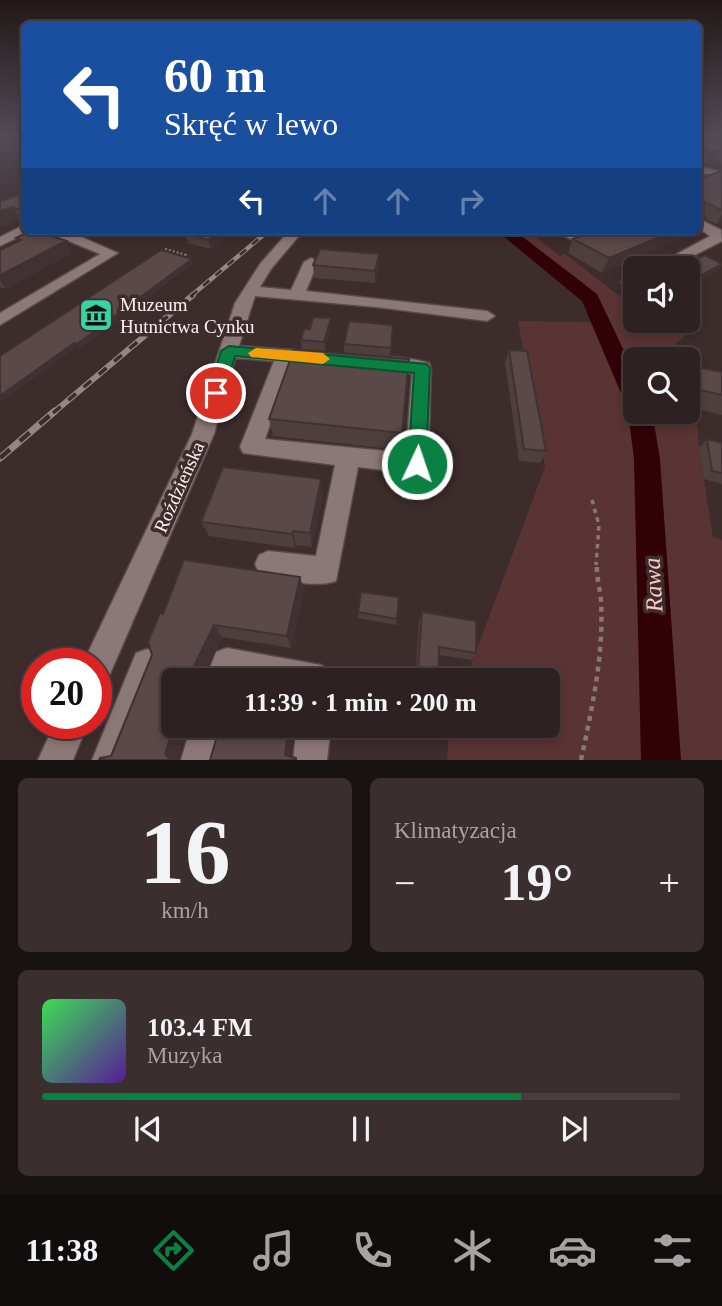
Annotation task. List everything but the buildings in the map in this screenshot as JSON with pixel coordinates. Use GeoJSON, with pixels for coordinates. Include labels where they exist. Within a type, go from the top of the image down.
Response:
{"type":"FeatureCollection","features":[{"type":"Feature","properties":{"kind":"street"},"geometry":{"type":"LineString","coordinates":[[702,181],[721,174]]}},
{"type":"Feature","properties":{"kind":"street"},"geometry":{"type":"LineString","coordinates":[[682,256],[718,238],[716,233],[702,224]]}},
{"type":"Feature","properties":{"kind":"street"},"geometry":{"type":"LineString","coordinates":[[4,247],[21,232]]}},
{"type":"Feature","properties":{"kind":"street"},"geometry":{"type":"LineString","coordinates":[[0,320],[111,253],[65,235]]}},
{"type":"Feature","properties":{"kind":"street","name":"Roździeńska"},"geometry":{"type":"LineString","coordinates":[[106,648],[203,434],[243,303],[265,267],[293,235]]}},
{"type":"Feature","properties":{"kind":"street"},"geometry":{"type":"LineString","coordinates":[[573,235],[595,235]]}},
{"type":"Feature","properties":{"kind":"street"},"geometry":{"type":"LineString","coordinates":[[297,295],[311,262]]}},
{"type":"Feature","properties":{"kind":"street"},"geometry":{"type":"LineString","coordinates":[[250,291],[488,316]]}},
{"type":"Feature","properties":{"kind":"street"},"geometry":{"type":"LineString","coordinates":[[229,351],[340,360]]}},
{"type":"Feature","properties":{"kind":"street"},"geometry":{"type":"LineString","coordinates":[[285,355],[251,447],[417,464],[422,368],[367,363]]}},
{"type":"Feature","properties":{"kind":"street"},"geometry":{"type":"LineString","coordinates":[[268,564],[326,570],[348,459]]}},
{"type":"Feature","properties":{"kind":"street"},"geometry":{"type":"LineString","coordinates":[[226,668],[227,663],[253,668]]}},
{"type":"Feature","properties":{"kind":"street"},"geometry":{"type":"LineString","coordinates":[[109,760],[147,664]]}},
{"type":"Feature","properties":{"kind":"street"},"geometry":{"type":"LineString","coordinates":[[198,760],[204,738]]}},
{"type":"Feature","properties":{"kind":"street"},"geometry":{"type":"LineString","coordinates":[[310,760],[313,738]]}},
{"type":"Feature","properties":{"kind":"street"},"geometry":{"type":"LineString","coordinates":[[55,760],[65,739]]}},
{"type":"Feature","properties":{"kind":"path"},"geometry":{"type":"LineString","coordinates":[[153,258],[166,249],[186,255],[179,260]]}},
{"type":"Feature","properties":{"kind":"path"},"geometry":{"type":"LineString","coordinates":[[581,760],[596,688],[599,655],[601,601],[596,572],[599,525],[592,499]]}},
{"type":"Feature","properties":{"kind":"shaded area"},"geometry":{"type":"Polygon","coordinates":[[[515,235],[533,235],[560,256],[565,254],[623,297],[623,333],[686,335],[674,347],[623,347],[623,353],[595,298],[515,235]]]}},
{"type":"Feature","properties":{"kind":"shaded area"},"geometry":{"type":"Polygon","coordinates":[[[518,321],[590,322],[623,389],[623,424],[633,424],[635,434],[643,760],[447,760],[448,738],[560,738],[560,668],[470,668],[545,467],[518,321]]]}},
{"type":"Feature","properties":{"kind":"shaded area"},"geometry":{"type":"Polygon","coordinates":[[[653,424],[697,424],[713,537],[722,540],[722,760],[676,760],[653,424]]]}},
{"type":"Feature","properties":{"kind":"waterway","name":"Rawa"},"geometry":{"type":"LineString","coordinates":[[510,235],[590,298],[623,371]]}},
{"type":"Feature","properties":{"kind":"waterway","name":"Rawa"},"geometry":{"type":"LineString","coordinates":[[642,424],[647,459],[661,760]]}},
{"type":"Feature","properties":{"kind":"tram line"},"geometry":{"type":"LineString","coordinates":[[704,171],[722,176]]}},
{"type":"Feature","properties":{"kind":"railway"},"geometry":{"type":"LineString","coordinates":[[191,296],[263,235]]}},
{"type":"Feature","properties":{"kind":"railway"},"geometry":{"type":"LineString","coordinates":[[53,413],[193,295]]}},
{"type":"Feature","properties":{"kind":"railway"},"geometry":{"type":"LineString","coordinates":[[0,458],[55,411]]}},
{"type":"Feature","properties":{"kind":"slow traffic"},"geometry":{"type":"LineString","coordinates":[[256,353],[323,359]]}},
{"type":"Feature","properties":{"kind":"place","name":"Muzeum Hutnictwa Cynku"},"geometry":{"type":"Point","coordinates":[96,315]}},
{"type":"Feature","properties":{"kind":"route"},"geometry":{"type":"LineString","coordinates":[[216,393],[229,351],[422,368],[417,464]]}}]}
